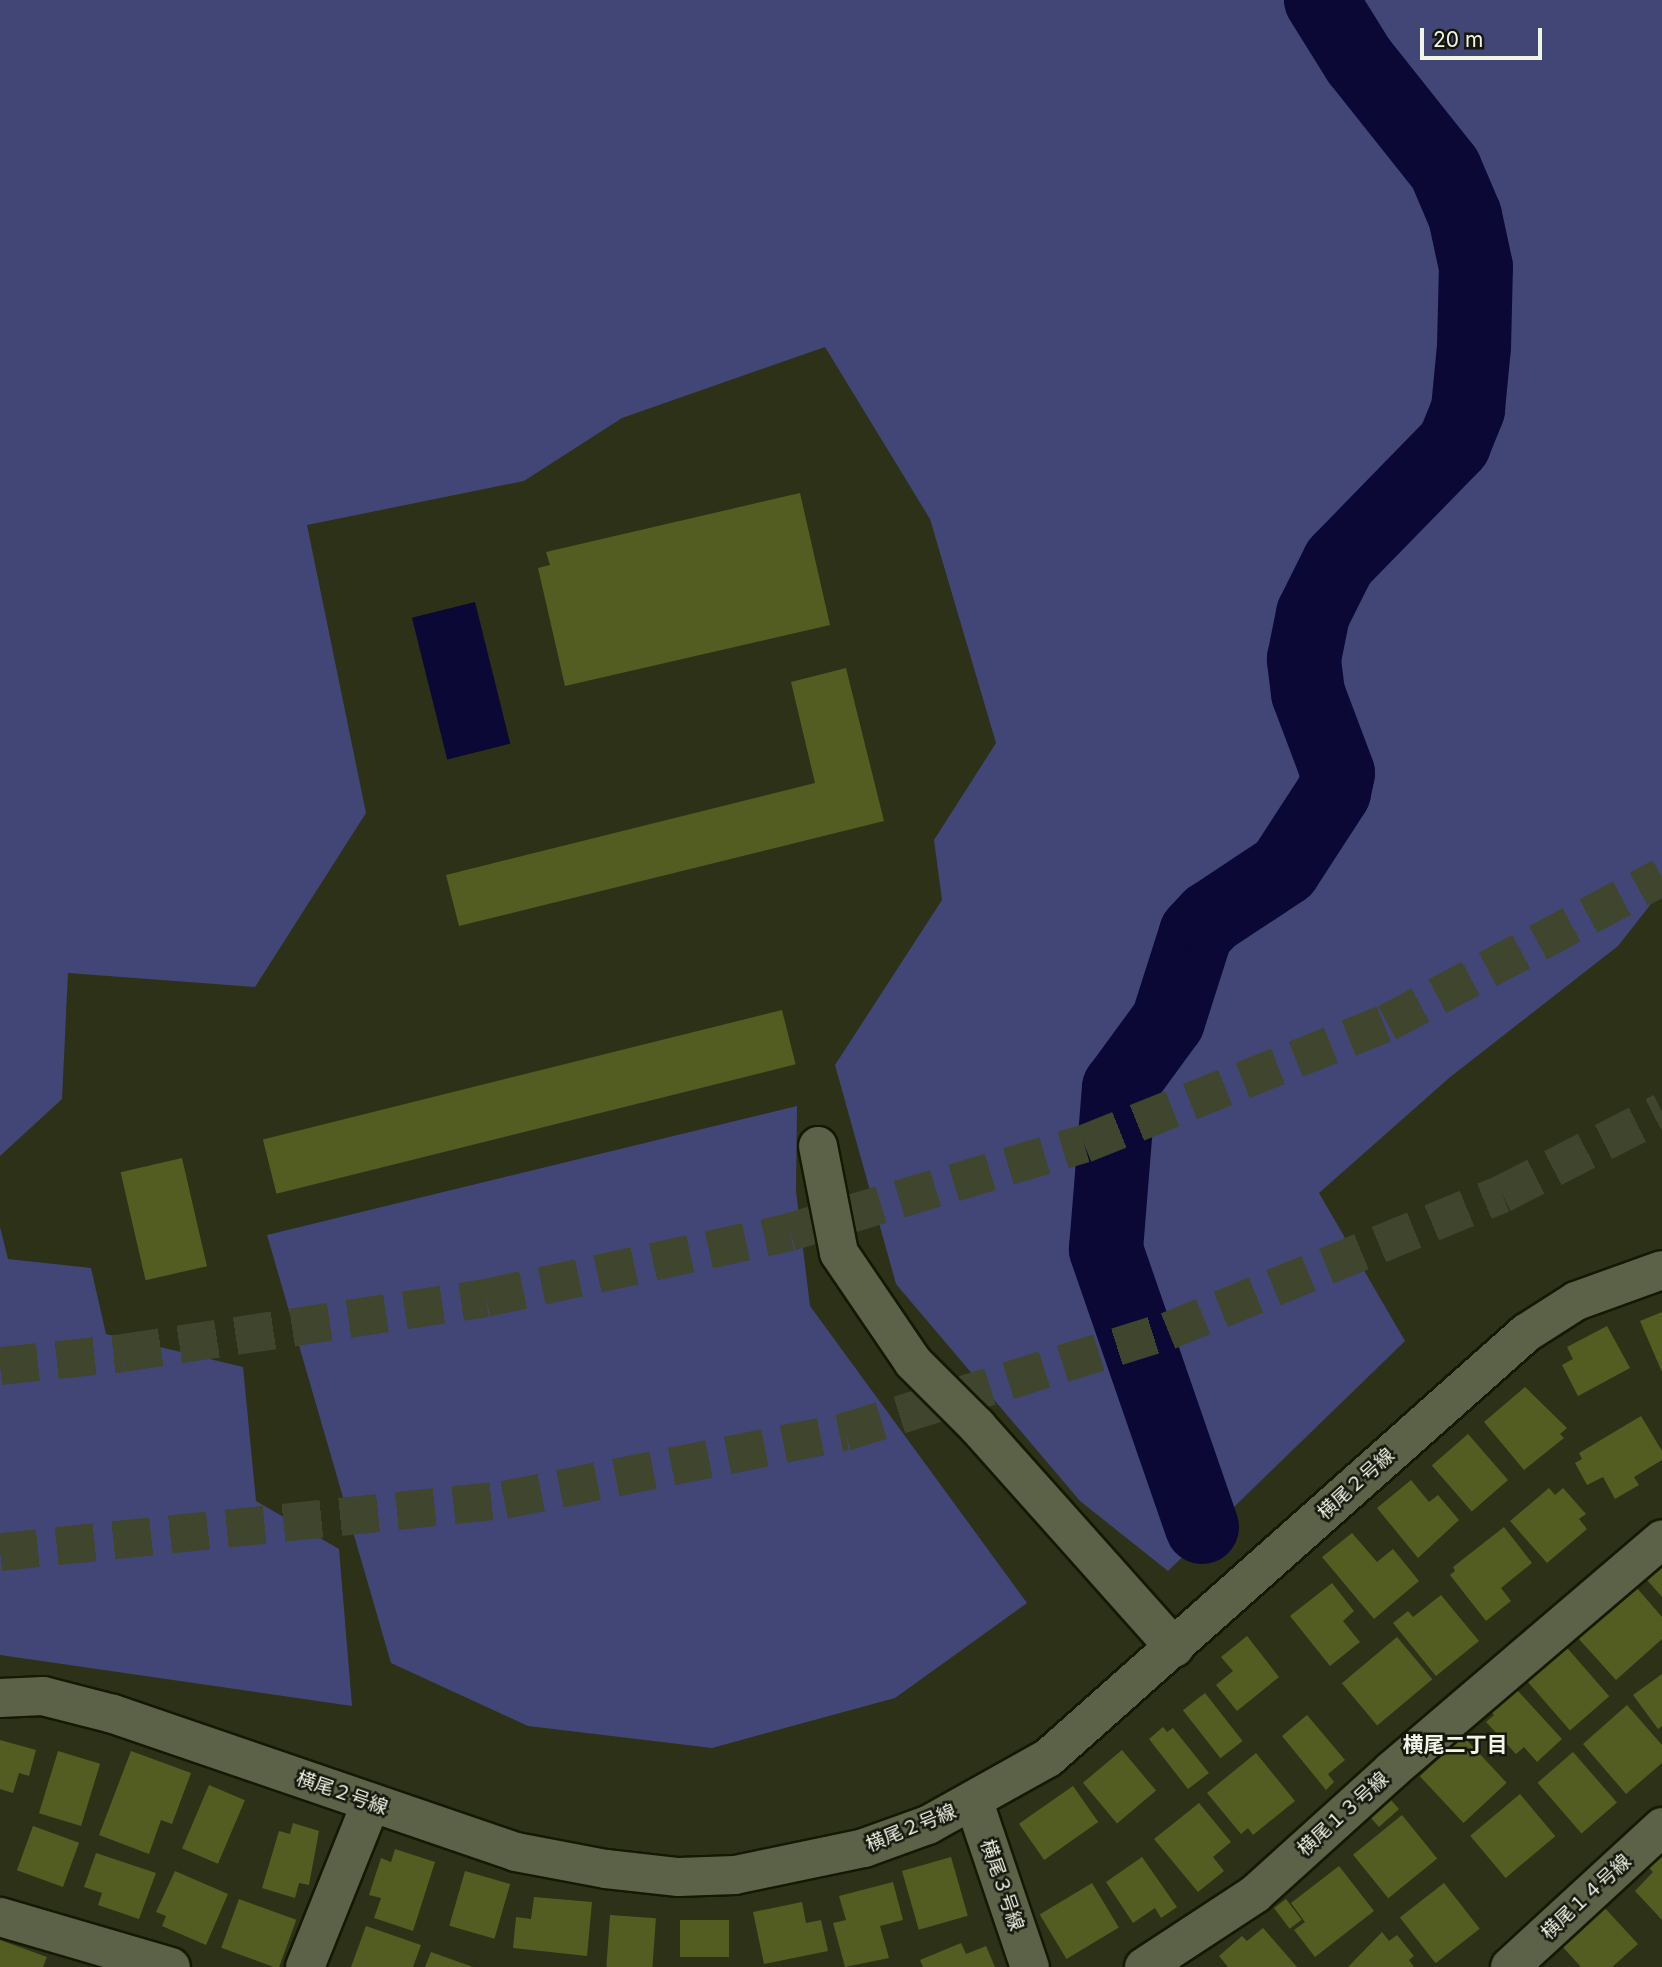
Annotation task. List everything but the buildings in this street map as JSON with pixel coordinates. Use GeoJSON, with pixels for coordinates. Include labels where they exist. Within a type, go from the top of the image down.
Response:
{"type":"FeatureCollection","features":[{"type":"Feature","properties":{"kind":"street"},"geometry":{"type":"LineString","coordinates":[[818,1146],[839,1253],[914,1362],[1175,1648]]}},
{"type":"Feature","properties":{"kind":"street","name":"横尾２号線"},"geometry":{"type":"LineString","coordinates":[[0,1698],[43,1696],[113,1714],[516,1852],[606,1869],[679,1877],[734,1875],[864,1848],[974,1802],[1048,1758],[1175,1648],[1526,1333],[1576,1301],[1662,1270]]}},
{"type":"Feature","properties":{"kind":"street","name":"横尾１３号線"},"geometry":{"type":"LineString","coordinates":[[1144,1967],[1255,1894],[1392,1770],[1662,1539]]}},
{"type":"Feature","properties":{"kind":"street","name":"横尾３号線"},"geometry":{"type":"LineString","coordinates":[[974,1802],[1030,1967]]}},
{"type":"Feature","properties":{"kind":"street"},"geometry":{"type":"LineString","coordinates":[[305,1967],[371,1803]]}},
{"type":"Feature","properties":{"kind":"street","name":"横尾１４号線"},"geometry":{"type":"LineString","coordinates":[[1510,1967],[1662,1827]]}},
{"type":"Feature","properties":{"kind":"street"},"geometry":{"type":"LineString","coordinates":[[0,1917],[88,1955],[171,1967]]}},
{"type":"Feature","properties":{"kind":"shaded area"},"geometry":{"type":"Polygon","coordinates":[[[0,0],[1662,0],[1662,890],[1618,946],[1449,1078],[1319,1193],[1405,1341],[1168,1571],[1080,1501],[896,1284],[835,1065],[942,900],[934,840],[996,743],[930,519],[825,347],[622,418],[524,481],[307,525],[366,813],[255,987],[68,973],[62,1099],[0,1156],[0,0]]]}},
{"type":"Feature","properties":{"kind":"shaded area"},"geometry":{"type":"Polygon","coordinates":[[[475,602],[510,744],[447,759],[412,618],[475,602]]]}},
{"type":"Feature","properties":{"kind":"shaded area"},"geometry":{"type":"Polygon","coordinates":[[[797,1106],[796,1191],[810,1306],[1027,1603],[895,1698],[712,1748],[528,1726],[391,1663],[267,1235],[797,1106]]]}},
{"type":"Feature","properties":{"kind":"shaded area"},"geometry":{"type":"Polygon","coordinates":[[[0,1227],[8,1259],[91,1268],[106,1334],[243,1367],[256,1501],[339,1549],[352,1706],[0,1655],[0,1227]]]}},
{"type":"Feature","properties":{"kind":"waterway"},"geometry":{"type":"LineString","coordinates":[[1202,1527],[1106,1249],[1119,1088],[1168,1021],[1196,933],[1210,918],[1284,869],[1334,792],[1338,773],[1308,693],[1304,659],[1313,614],[1339,562],[1454,444],[1468,409],[1474,347],[1476,267],[1465,216],[1445,169],[1359,61],[1321,0]]}},
{"type":"Feature","properties":{"kind":"tunnel"},"geometry":{"type":"LineString","coordinates":[[0,1366],[123,1353],[486,1298],[790,1232],[1084,1144],[1387,1023],[1662,877]]}},
{"type":"Feature","properties":{"kind":"tunnel"},"geometry":{"type":"LineString","coordinates":[[0,1552],[504,1500],[845,1432],[1168,1331],[1502,1194],[1662,1112]]}},
{"type":"Feature","properties":{"kind":"district","name":"横尾二丁目"},"geometry":{"type":"Point","coordinates":[1455,1745]}}]}
